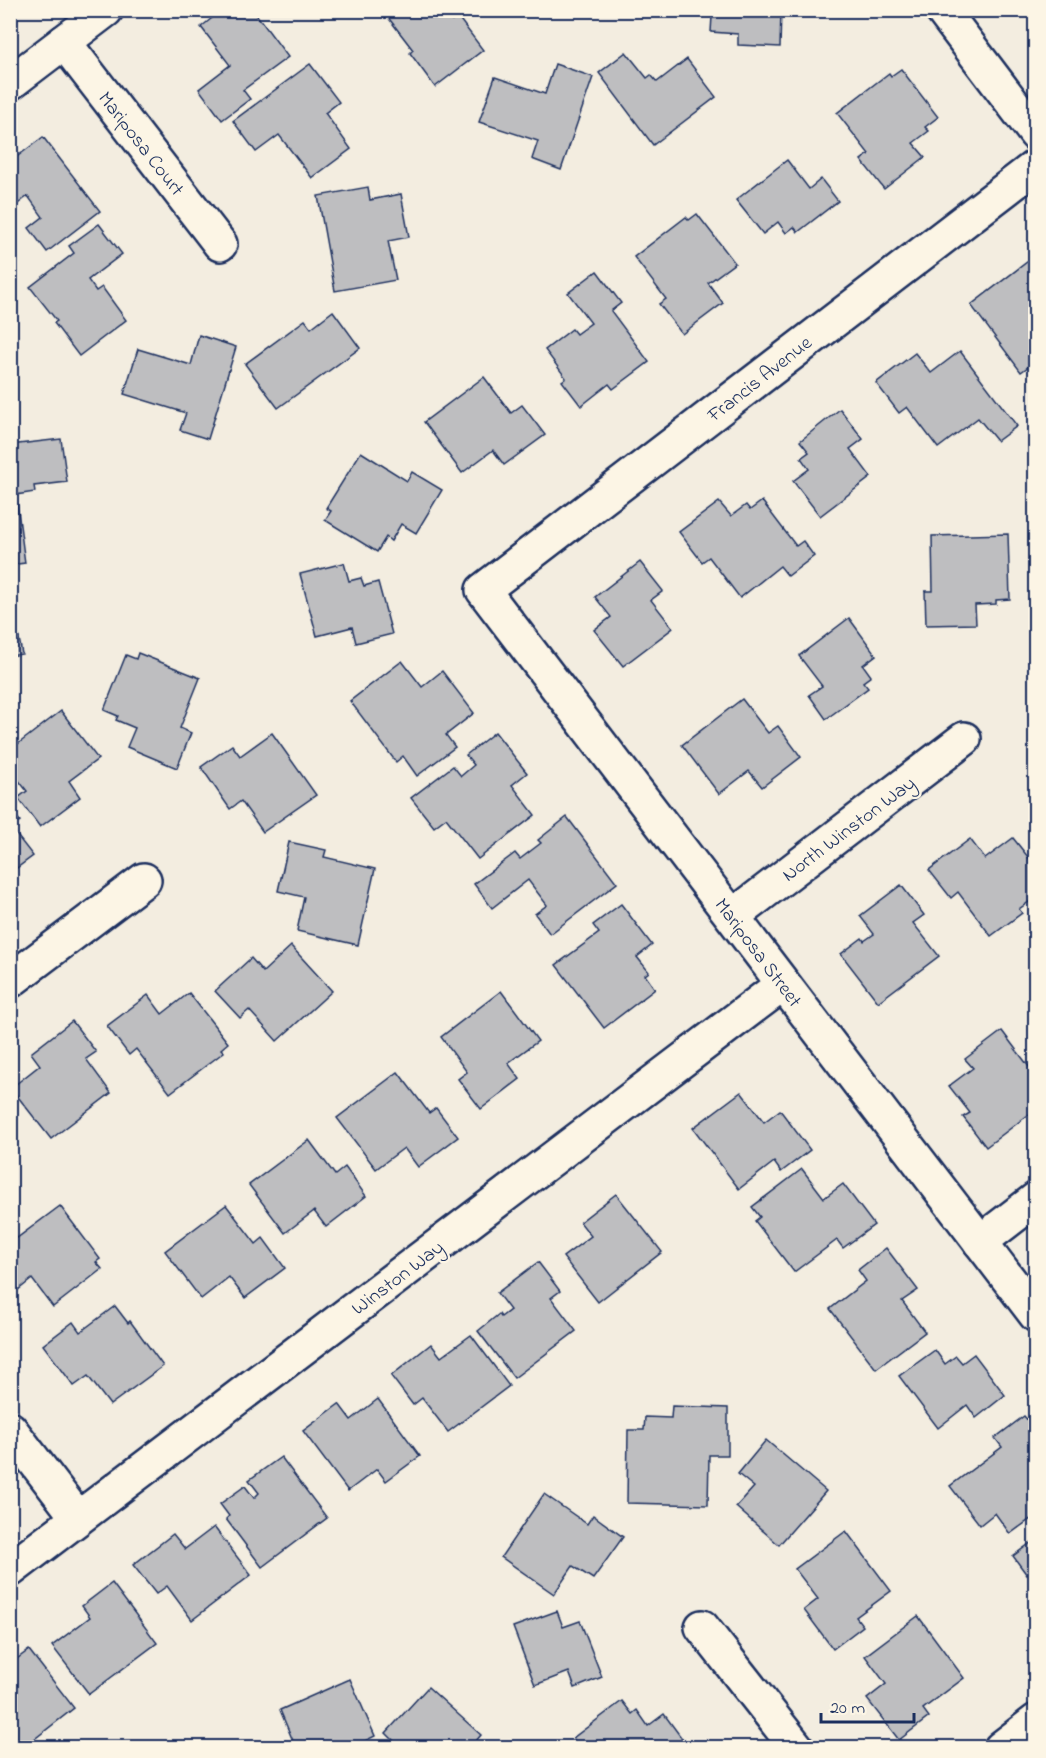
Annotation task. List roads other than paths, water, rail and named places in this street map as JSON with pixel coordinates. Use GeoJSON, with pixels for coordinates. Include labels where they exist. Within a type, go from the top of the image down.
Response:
{"type":"FeatureCollection","features":[{"type":"Feature","properties":{"kind":"street"},"geometry":{"type":"LineString","coordinates":[[10,83],[106,10]]}},
{"type":"Feature","properties":{"kind":"street"},"geometry":{"type":"LineString","coordinates":[[942,10],[1035,134]]}},
{"type":"Feature","properties":{"kind":"street","name":"Mariposa Court"},"geometry":{"type":"LineString","coordinates":[[64,42],[220,244]]}},
{"type":"Feature","properties":{"kind":"street","name":"Francis Avenue"},"geometry":{"type":"LineString","coordinates":[[483,590],[1035,166]]}},
{"type":"Feature","properties":{"kind":"street","name":"Mariposa Street"},"geometry":{"type":"LineString","coordinates":[[483,590],[1035,1315]]}},
{"type":"Feature","properties":{"kind":"street","name":"North Winston Way"},"geometry":{"type":"LineString","coordinates":[[732,916],[964,739]]}},
{"type":"Feature","properties":{"kind":"street"},"geometry":{"type":"LineString","coordinates":[[10,981],[144,880]]}},
{"type":"Feature","properties":{"kind":"street","name":"Winston Way"},"geometry":{"type":"LineString","coordinates":[[10,1570],[783,984]]}},
{"type":"Feature","properties":{"kind":"street"},"geometry":{"type":"LineString","coordinates":[[980,1242],[1035,1199]]}},
{"type":"Feature","properties":{"kind":"street"},"geometry":{"type":"LineString","coordinates":[[10,1429],[78,1518]]}},
{"type":"Feature","properties":{"kind":"street"},"geometry":{"type":"LineString","coordinates":[[702,1626],[796,1748]]}},
{"type":"Feature","properties":{"kind":"street"},"geometry":{"type":"LineString","coordinates":[[1001,1748],[1035,1721]]}}]}
